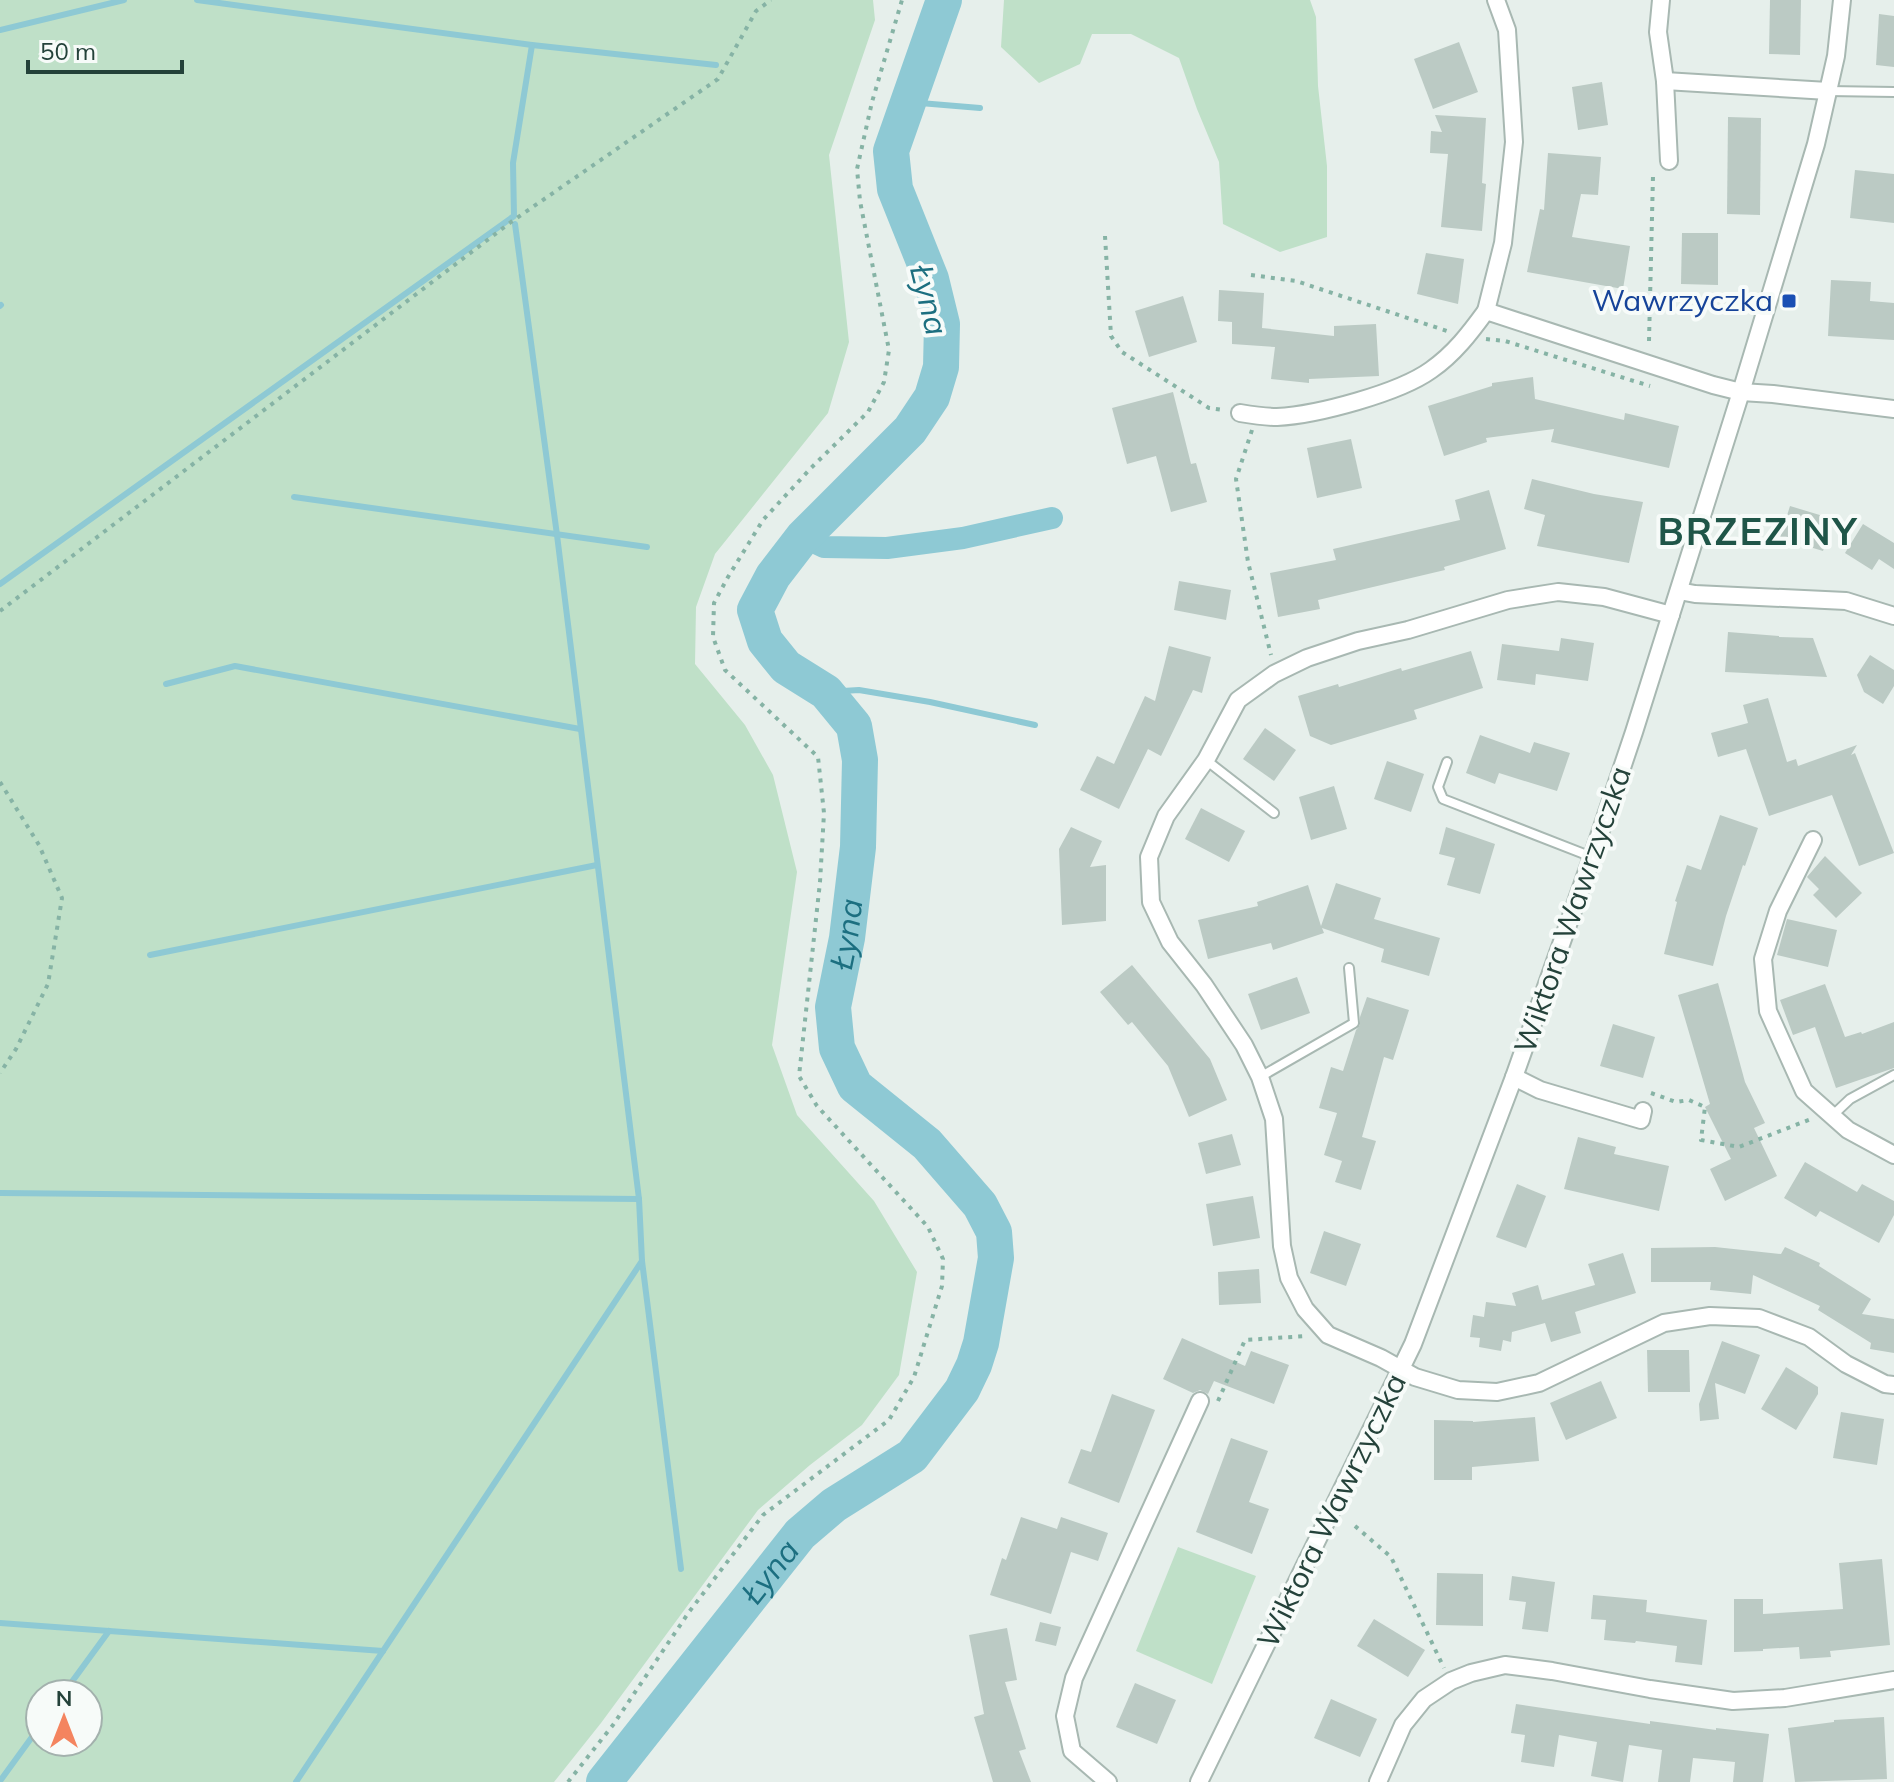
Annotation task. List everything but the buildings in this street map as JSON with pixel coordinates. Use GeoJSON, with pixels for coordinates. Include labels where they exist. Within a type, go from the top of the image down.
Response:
{"type":"FeatureCollection","features":[{"type":"Feature","properties":{"kind":"street"},"geometry":{"type":"LineString","coordinates":[[1248,415],[1296,415],[1347,404],[1407,385],[1452,353],[1486,311],[1503,243],[1514,142],[1507,30],[1496,0]]}},
{"type":"Feature","properties":{"kind":"street"},"geometry":{"type":"LineString","coordinates":[[1661,0],[1658,32],[1665,81],[1669,161]]}},
{"type":"Feature","properties":{"kind":"street","name":"Wiktora Wawrzyczka"},"geometry":{"type":"LineString","coordinates":[[1199,1782],[1401,1371],[1514,1077],[1592,857],[1741,392],[1816,144],[1836,56],[1842,0]]}},
{"type":"Feature","properties":{"kind":"street"},"geometry":{"type":"LineString","coordinates":[[1665,81],[1828,91]]}},
{"type":"Feature","properties":{"kind":"street"},"geometry":{"type":"LineString","coordinates":[[1486,311],[1741,392],[1894,409]]}},
{"type":"Feature","properties":{"kind":"street"},"geometry":{"type":"LineString","coordinates":[[1679,591],[1846,601],[1894,616]]}},
{"type":"Feature","properties":{"kind":"street"},"geometry":{"type":"LineString","coordinates":[[1671,615],[1604,597],[1558,592],[1508,600],[1408,630],[1358,641],[1307,658],[1274,674],[1238,700],[1206,760],[1166,816],[1149,857],[1151,902],[1170,942],[1204,985],[1244,1045],[1260,1077],[1274,1119],[1282,1246],[1289,1278],[1305,1309],[1328,1335],[1415,1377],[1458,1390],[1497,1392],[1539,1383],[1664,1323],[1710,1316],[1759,1318],[1809,1337],[1846,1364],[1885,1384],[1894,1385]]}},
{"type":"Feature","properties":{"kind":"street"},"geometry":{"type":"LineString","coordinates":[[1813,840],[1778,911],[1763,959],[1768,1011],[1804,1091],[1848,1130],[1894,1155]]}},
{"type":"Feature","properties":{"kind":"street"},"geometry":{"type":"LineString","coordinates":[[1514,1077],[1540,1090],[1641,1120],[1643,1111]]}},
{"type":"Feature","properties":{"kind":"street"},"geometry":{"type":"LineString","coordinates":[[1108,1782],[1072,1751],[1065,1716],[1074,1678],[1200,1401]]}},
{"type":"Feature","properties":{"kind":"street"},"geometry":{"type":"LineString","coordinates":[[1378,1782],[1403,1725],[1424,1699],[1451,1681],[1505,1665],[1733,1701],[1785,1698],[1894,1680]]}},
{"type":"Feature","properties":{"kind":"lane"},"geometry":{"type":"LineString","coordinates":[[1828,91],[1894,92]]}},
{"type":"Feature","properties":{"kind":"lane"},"geometry":{"type":"LineString","coordinates":[[1206,760],[1274,813]]}},
{"type":"Feature","properties":{"kind":"lane"},"geometry":{"type":"LineString","coordinates":[[1447,762],[1438,787],[1443,799],[1592,857]]}},
{"type":"Feature","properties":{"kind":"lane"},"geometry":{"type":"LineString","coordinates":[[1260,1077],[1354,1023],[1349,968]]}},
{"type":"Feature","properties":{"kind":"lane"},"geometry":{"type":"LineString","coordinates":[[1832,1116],[1850,1099],[1894,1075]]}},
{"type":"Feature","properties":{"kind":"path"},"geometry":{"type":"LineString","coordinates":[[0,611],[517,217],[718,79],[756,11],[771,0]]}},
{"type":"Feature","properties":{"kind":"path"},"geometry":{"type":"LineString","coordinates":[[568,1782],[613,1725],[689,1612],[763,1515],[889,1420],[914,1377],[942,1286],[943,1259],[928,1227],[817,1106],[799,1076],[820,882],[824,813],[818,757],[725,670],[713,637],[714,603],[763,520],[868,412],[884,382],[889,350],[860,201],[857,169],[872,102],[902,0]]}},
{"type":"Feature","properties":{"kind":"path"},"geometry":{"type":"LineString","coordinates":[[1649,341],[1653,176],[1669,161]]}},
{"type":"Feature","properties":{"kind":"path"},"geometry":{"type":"LineString","coordinates":[[1105,236],[1111,336],[1122,352],[1209,408],[1248,415],[1236,479],[1248,562],[1274,674]]}},
{"type":"Feature","properties":{"kind":"path"},"geometry":{"type":"LineString","coordinates":[[1251,275],[1296,281],[1466,337],[1505,341],[1651,386]]}},
{"type":"Feature","properties":{"kind":"path"},"geometry":{"type":"LineString","coordinates":[[0,782],[39,845],[62,898],[48,984],[16,1049],[0,1073]]}},
{"type":"Feature","properties":{"kind":"path"},"geometry":{"type":"LineString","coordinates":[[1643,1111],[1648,1092],[1676,1102],[1689,1100],[1705,1107],[1701,1140],[1739,1147],[1806,1120],[1832,1116]]}},
{"type":"Feature","properties":{"kind":"path"},"geometry":{"type":"LineString","coordinates":[[1200,1401],[1216,1406],[1245,1340],[1328,1335]]}},
{"type":"Feature","properties":{"kind":"path"},"geometry":{"type":"LineString","coordinates":[[1355,1526],[1391,1557],[1451,1681]]}},
{"type":"Feature","properties":{"kind":"green space"},"geometry":{"type":"Polygon","coordinates":[[[0,0],[873,0],[875,20],[829,155],[849,342],[828,413],[715,554],[696,607],[695,664],[745,725],[773,775],[797,872],[772,1045],[797,1115],[874,1201],[917,1272],[899,1375],[862,1425],[758,1510],[554,1782],[0,1782],[0,0]]]}},
{"type":"Feature","properties":{"kind":"green space"},"geometry":{"type":"Polygon","coordinates":[[[1004,0],[1310,0],[1316,17],[1318,86],[1327,166],[1327,237],[1280,252],[1223,224],[1219,162],[1179,58],[1131,34],[1092,34],[1080,64],[1039,83],[1001,47],[1004,0]]]}},
{"type":"Feature","properties":{"kind":"green space"},"geometry":{"type":"Polygon","coordinates":[[[1178,1547],[1256,1576],[1212,1684],[1136,1651],[1178,1547]]]}},
{"type":"Feature","properties":{"kind":"waterway"},"geometry":{"type":"LineString","coordinates":[[0,30],[124,0]]}},
{"type":"Feature","properties":{"kind":"waterway"},"geometry":{"type":"LineString","coordinates":[[197,0],[532,45],[716,65]]}},
{"type":"Feature","properties":{"kind":"waterway","name":"Łyna"},"geometry":{"type":"LineString","coordinates":[[604,1782],[800,1534],[834,1505],[912,1456],[962,1390],[981,1343],[996,1258],[994,1232],[980,1205],[927,1144],[855,1086],[837,1048],[833,1007],[847,938],[858,847],[860,760],[854,726],[826,692],[786,667],[765,641],[755,610],[773,576],[803,537],[910,430],[932,397],[941,367],[942,324],[931,279],[895,189],[891,151],[944,0]]}},
{"type":"Feature","properties":{"kind":"waterway"},"geometry":{"type":"LineString","coordinates":[[0,584],[514,216],[513,163],[532,45]]}},
{"type":"Feature","properties":{"kind":"waterway"},"geometry":{"type":"LineString","coordinates":[[908,102],[980,108]]}},
{"type":"Feature","properties":{"kind":"waterway"},"geometry":{"type":"LineString","coordinates":[[296,1782],[642,1261],[639,1199],[557,535],[515,224]]}},
{"type":"Feature","properties":{"kind":"waterway"},"geometry":{"type":"LineString","coordinates":[[294,497],[647,547]]}},
{"type":"Feature","properties":{"kind":"waterway"},"geometry":{"type":"LineString","coordinates":[[803,537],[824,547],[887,548],[963,538],[1052,518]]}},
{"type":"Feature","properties":{"kind":"waterway"},"geometry":{"type":"LineString","coordinates":[[166,684],[235,666],[580,729]]}},
{"type":"Feature","properties":{"kind":"waterway"},"geometry":{"type":"LineString","coordinates":[[826,692],[859,690],[1035,725]]}},
{"type":"Feature","properties":{"kind":"waterway"},"geometry":{"type":"LineString","coordinates":[[150,955],[597,865]]}},
{"type":"Feature","properties":{"kind":"waterway"},"geometry":{"type":"LineString","coordinates":[[0,1193],[639,1199]]}},
{"type":"Feature","properties":{"kind":"waterway"},"geometry":{"type":"LineString","coordinates":[[642,1261],[681,1569]]}},
{"type":"Feature","properties":{"kind":"waterway"},"geometry":{"type":"LineString","coordinates":[[0,1623],[383,1651]]}},
{"type":"Feature","properties":{"kind":"waterway"},"geometry":{"type":"LineString","coordinates":[[75,1678],[109,1631]]}},
{"type":"Feature","properties":{"kind":"waterway"},"geometry":{"type":"LineString","coordinates":[[0,1781],[24,1748]]}},
{"type":"Feature","properties":{"kind":"place","name":"Wawrzyczka"},"geometry":{"type":"Point","coordinates":[1789,301]}},
{"type":"Feature","properties":{"kind":"district","name":"BRZEZINY"},"geometry":{"type":"Point","coordinates":[1758,532]}}]}
